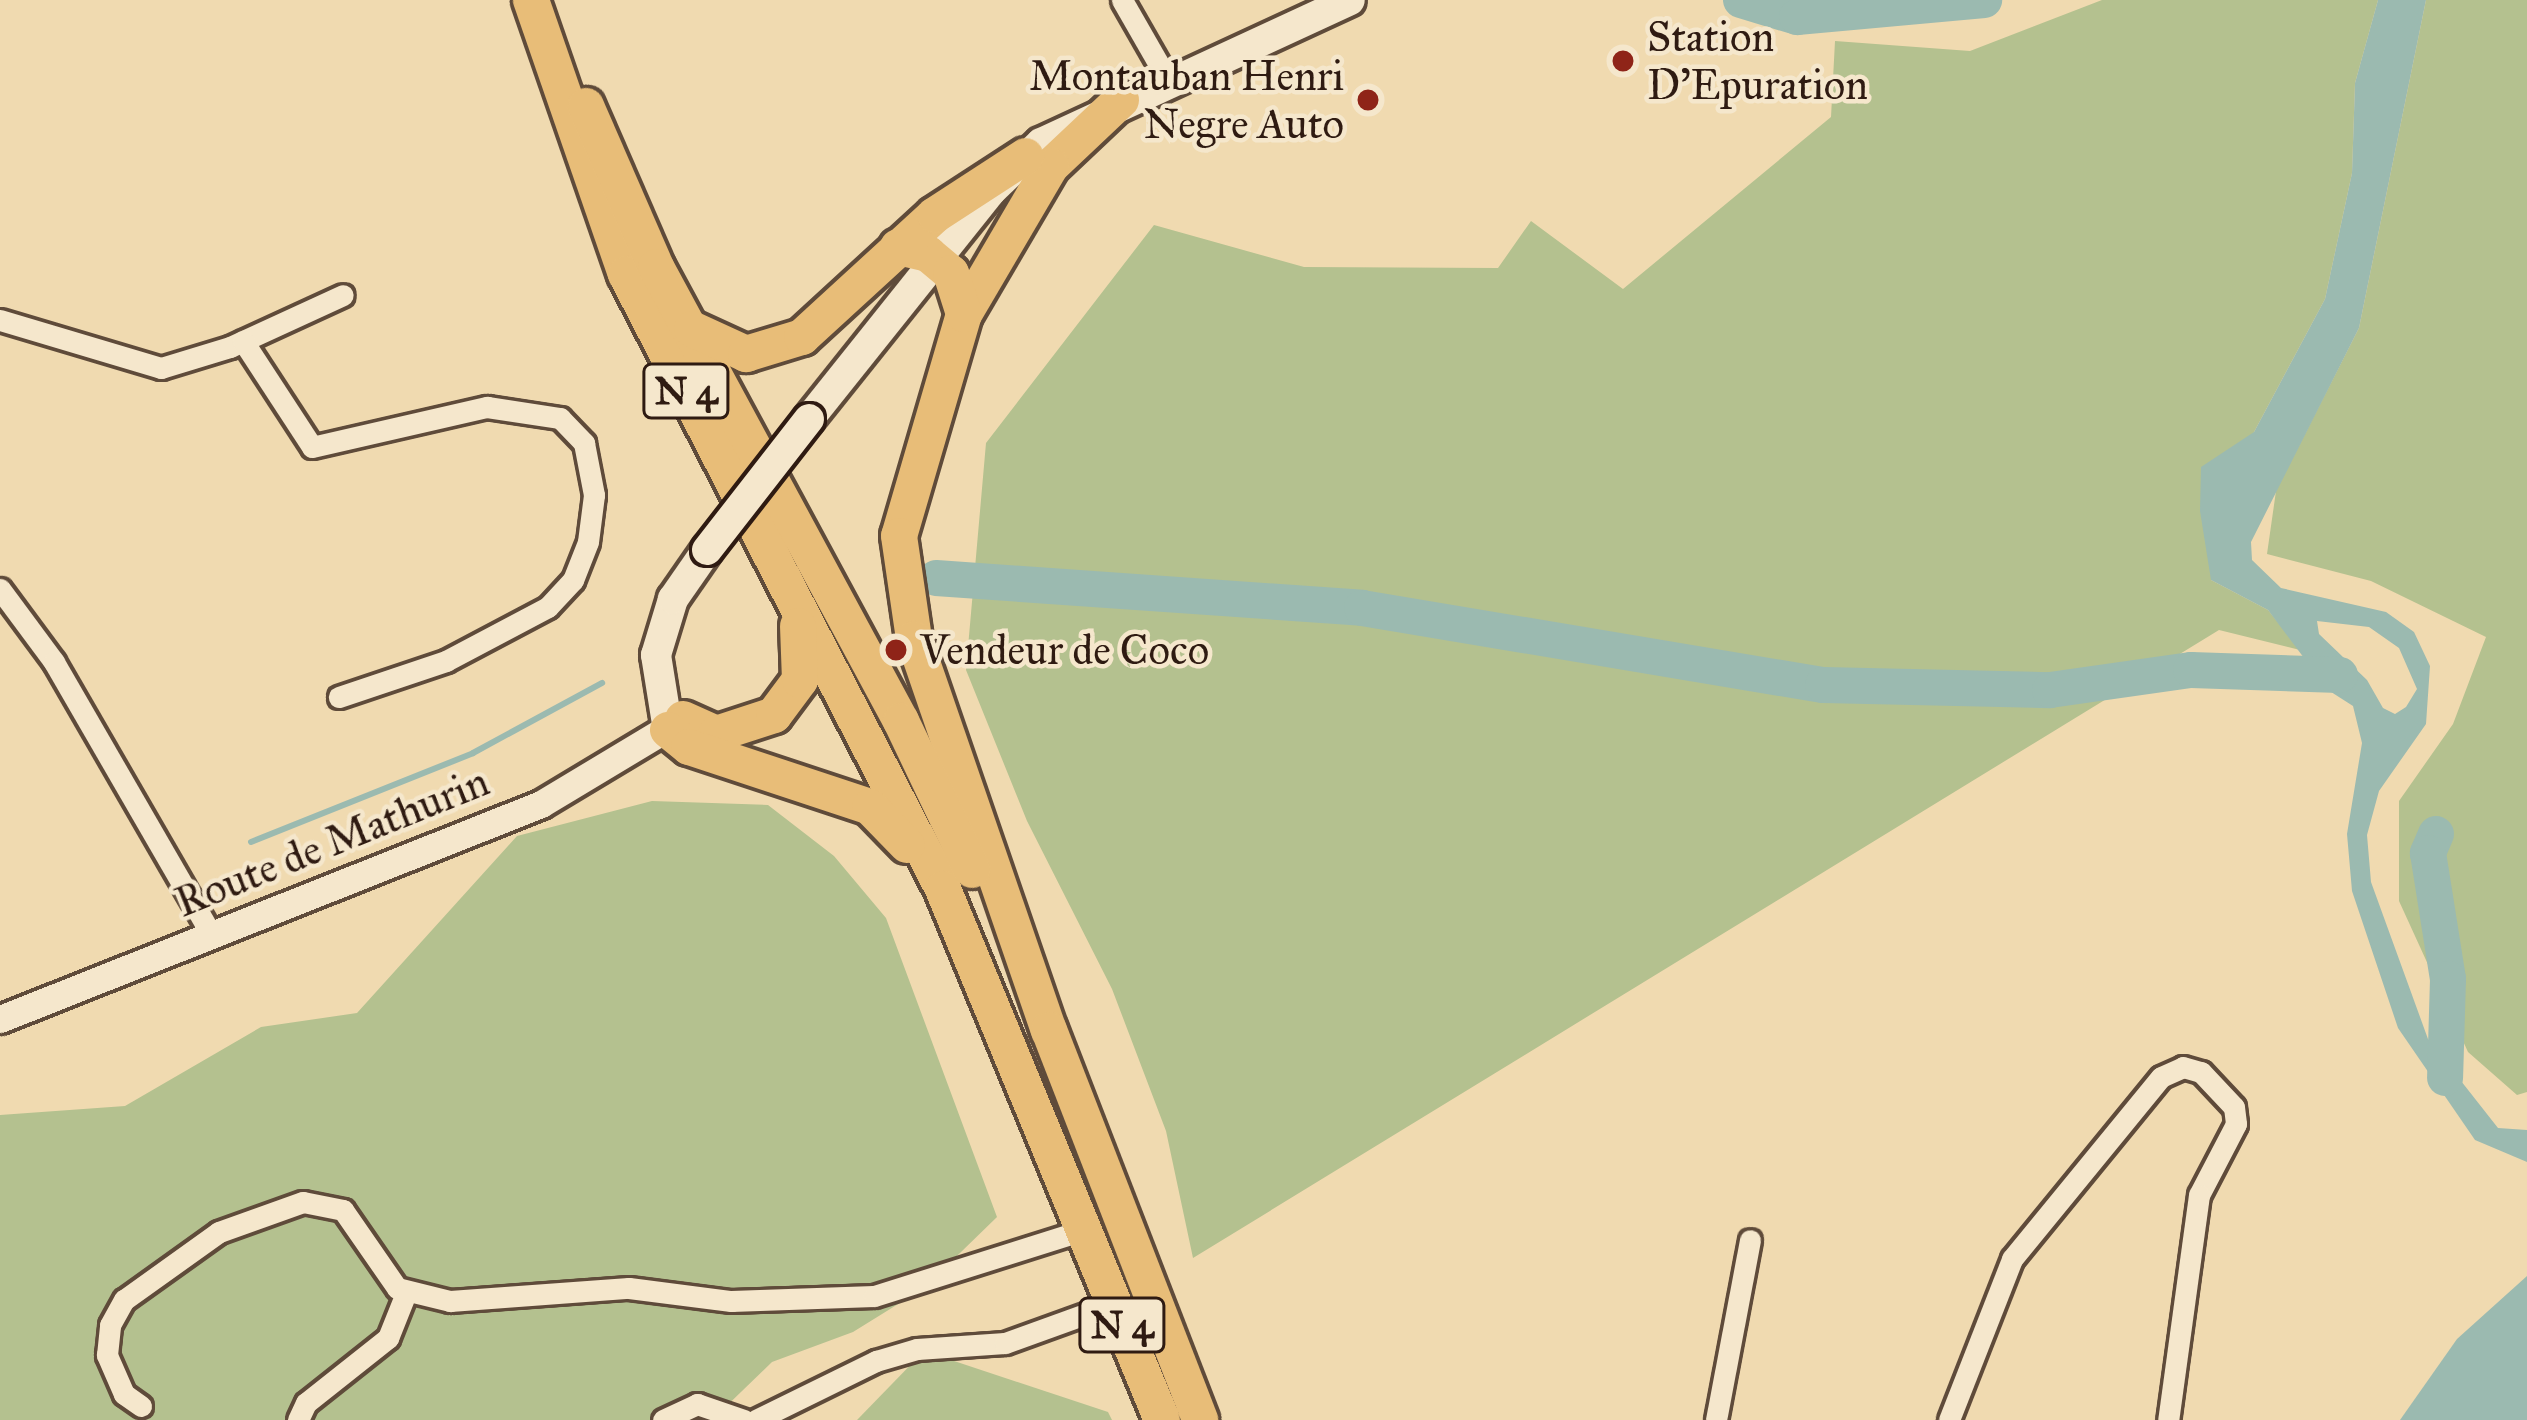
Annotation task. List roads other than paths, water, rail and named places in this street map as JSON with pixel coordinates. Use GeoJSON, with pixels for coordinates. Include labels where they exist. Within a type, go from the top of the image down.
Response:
{"type":"FeatureCollection","features":[{"type":"Feature","properties":{"kind":"highway","name":"N 4"},"geometry":{"type":"LineString","coordinates":[[531,0],[626,274],[796,610],[890,778],[994,1000],[1162,1420]]}},
{"type":"Feature","properties":{"kind":"highway","name":"N 4"},"geometry":{"type":"LineString","coordinates":[[554,0],[586,105],[692,328],[901,721],[1049,1030],[1200,1420]]}},
{"type":"Feature","properties":{"kind":"highway"},"geometry":{"type":"LineString","coordinates":[[1049,1030],[914,639],[903,573],[904,504],[964,314],[1032,193],[1062,151],[1121,100]]}},
{"type":"Feature","properties":{"kind":"highway"},"geometry":{"type":"LineString","coordinates":[[692,328],[746,355],[782,348],[832,314],[898,247],[978,182],[1026,155]]}},
{"type":"Feature","properties":{"kind":"highway"},"geometry":{"type":"LineString","coordinates":[[898,247],[939,261],[959,285],[964,314]]}},
{"type":"Feature","properties":{"kind":"highway"},"geometry":{"type":"LineString","coordinates":[[675,724],[716,734],[740,732],[782,708],[803,664],[796,610]]}},
{"type":"Feature","properties":{"kind":"highway"},"geometry":{"type":"LineString","coordinates":[[675,724],[689,747],[829,790],[887,817],[994,1000]]}},
{"type":"Feature","properties":{"kind":"main road"},"geometry":{"type":"LineString","coordinates":[[675,724],[654,683],[673,599],[809,419],[1026,155],[1121,100],[1350,0]]}},
{"type":"Feature","properties":{"kind":"main road"},"geometry":{"type":"LineString","coordinates":[[964,231],[1032,193]]}},
{"type":"Feature","properties":{"kind":"street"},"geometry":{"type":"LineString","coordinates":[[1122,0],[1169,82]]}},
{"type":"Feature","properties":{"kind":"street"},"geometry":{"type":"LineString","coordinates":[[0,320],[161,368],[243,341],[344,295]]}},
{"type":"Feature","properties":{"kind":"street"},"geometry":{"type":"LineString","coordinates":[[243,341],[312,447],[487,407],[560,418],[584,443],[594,496],[588,542],[573,580],[548,607],[462,654],[339,697]]}},
{"type":"Feature","properties":{"kind":"street"},"geometry":{"type":"LineString","coordinates":[[0,590],[54,662],[212,934]]}},
{"type":"Feature","properties":{"kind":"street","name":"Route de Mathurin"},"geometry":{"type":"LineString","coordinates":[[0,1019],[541,804],[675,724]]}},
{"type":"Feature","properties":{"kind":"street"},"geometry":{"type":"LineString","coordinates":[[1949,1420],[2012,1259],[2161,1077],[2183,1067],[2201,1072],[2234,1107],[2236,1124],[2199,1195],[2168,1420]]}},
{"type":"Feature","properties":{"kind":"street"},"geometry":{"type":"LineString","coordinates":[[141,1406],[124,1394],[107,1355],[116,1312],[152,1277],[249,1217],[303,1202],[343,1210],[382,1276],[406,1293],[450,1301],[629,1288],[731,1301],[874,1295],[1083,1231]]}},
{"type":"Feature","properties":{"kind":"street"},"geometry":{"type":"LineString","coordinates":[[1716,1420],[1750,1240]]}},
{"type":"Feature","properties":{"kind":"street"},"geometry":{"type":"LineString","coordinates":[[298,1420],[306,1402],[388,1338],[406,1293]]}},
{"type":"Feature","properties":{"kind":"street"},"geometry":{"type":"LineString","coordinates":[[1150,1293],[1211,1420]]}},
{"type":"Feature","properties":{"kind":"street"},"geometry":{"type":"LineString","coordinates":[[756,1420],[876,1360],[917,1349],[1005,1343],[1113,1304]]}},
{"type":"Feature","properties":{"kind":"street"},"geometry":{"type":"LineString","coordinates":[[663,1420],[697,1404],[744,1420]]}},
{"type":"Feature","properties":{"kind":"water"},"geometry":{"type":"Polygon","coordinates":[[[2378,0],[2426,0],[2359,328],[2251,542],[2252,560],[2281,588],[2386,612],[2414,632],[2430,666],[2426,724],[2379,791],[2367,835],[2371,882],[2428,1039],[2498,1128],[2527,1130],[2527,1162],[2475,1140],[2398,1028],[2352,891],[2347,834],[2362,743],[2353,706],[2328,690],[2268,610],[2211,580],[2200,511],[2201,467],[2254,432],[2325,299],[2352,173],[2355,83],[2378,0]],[[2317,621],[2319,634],[2367,680],[2383,708],[2395,714],[2406,707],[2417,689],[2399,648],[2369,627],[2317,621]]]}},
{"type":"Feature","properties":{"kind":"water"},"geometry":{"type":"Polygon","coordinates":[[[2527,1276],[2527,1420],[2400,1420],[2457,1339],[2527,1276]]]}},
{"type":"Feature","properties":{"kind":"waterway"},"geometry":{"type":"LineString","coordinates":[[1741,0],[1797,17],[1984,0]]}},
{"type":"Feature","properties":{"kind":"waterway"},"geometry":{"type":"LineString","coordinates":[[936,578],[1362,608],[1823,685],[2050,690],[2191,670],[2340,675]]}},
{"type":"Feature","properties":{"kind":"waterway"},"geometry":{"type":"LineString","coordinates":[[251,842],[473,753],[602,683]]}},
{"type":"Feature","properties":{"kind":"waterway"},"geometry":{"type":"LineString","coordinates":[[2436,834],[2428,853],[2448,979],[2445,1078]]}},
{"type":"Feature","properties":{"kind":"place","name":"Station D'Epuration"},"geometry":{"type":"Point","coordinates":[1623,61]}},
{"type":"Feature","properties":{"kind":"place","name":"Montauban Henri Negre Auto"},"geometry":{"type":"Point","coordinates":[1368,100]}},
{"type":"Feature","properties":{"kind":"place","name":"Vendeur de Coco"},"geometry":{"type":"Point","coordinates":[896,650]}}]}
